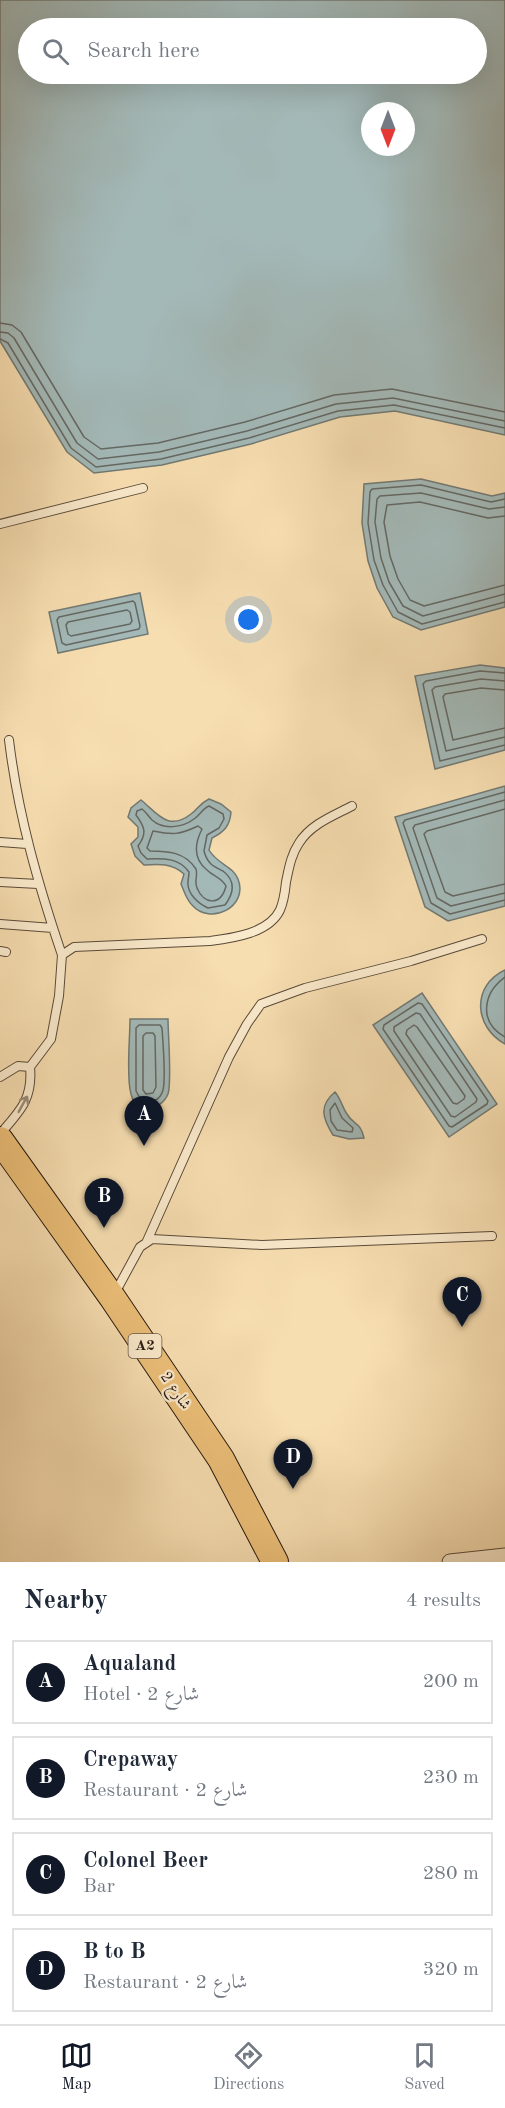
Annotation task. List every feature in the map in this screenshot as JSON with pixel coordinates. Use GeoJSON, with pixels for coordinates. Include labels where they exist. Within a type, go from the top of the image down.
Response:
{"type":"FeatureCollection","features":[{"type":"Feature","properties":{"kind":"main road","name":"شارع 2"},"geometry":{"type":"LineString","coordinates":[[0,1140],[112,1297],[220,1460],[275,1562]]}},
{"type":"Feature","properties":{"kind":"street"},"geometry":{"type":"LineString","coordinates":[[450,1562],[505,1556]]}},
{"type":"Feature","properties":{"kind":"lane"},"geometry":{"type":"LineString","coordinates":[[0,524],[143,488]]}},
{"type":"Feature","properties":{"kind":"lane"},"geometry":{"type":"LineString","coordinates":[[0,1135],[26,1100],[31,1084],[30,1067],[51,1039],[62,955],[27,844],[16,795],[9,740]]}},
{"type":"Feature","properties":{"kind":"lane"},"geometry":{"type":"LineString","coordinates":[[62,955],[74,947],[210,941],[229,939],[253,932],[268,924],[279,912],[290,863],[298,843],[316,826],[352,806]]}},
{"type":"Feature","properties":{"kind":"lane"},"geometry":{"type":"LineString","coordinates":[[0,842],[27,844]]}},
{"type":"Feature","properties":{"kind":"lane"},"geometry":{"type":"LineString","coordinates":[[0,882],[38,884]]}},
{"type":"Feature","properties":{"kind":"lane"},"geometry":{"type":"LineString","coordinates":[[0,924],[53,928]]}},
{"type":"Feature","properties":{"kind":"lane"},"geometry":{"type":"LineString","coordinates":[[147,1241],[230,1057],[247,1024],[261,1004],[304,988],[411,961],[482,939]]}},
{"type":"Feature","properties":{"kind":"lane"},"geometry":{"type":"LineString","coordinates":[[0,1077],[18,1066],[30,1067]]}},
{"type":"Feature","properties":{"kind":"lane"},"geometry":{"type":"LineString","coordinates":[[112,1297],[140,1246],[152,1239],[262,1245],[492,1236]]}},
{"type":"Feature","properties":{"kind":"water"},"geometry":{"type":"Polygon","coordinates":[[[0,0],[505,0],[505,435],[395,411],[340,417],[251,444],[162,465],[94,473],[67,452],[0,341],[0,0]]]}},
{"type":"Feature","properties":{"kind":"water"},"geometry":{"type":"Polygon","coordinates":[[[421,479],[492,496],[505,493],[505,607],[421,630],[393,617],[377,588],[368,561],[362,523],[364,484],[421,479]]]}},
{"type":"Feature","properties":{"kind":"water"},"geometry":{"type":"Polygon","coordinates":[[[140,593],[148,634],[58,653],[49,612],[140,593]]]}},
{"type":"Feature","properties":{"kind":"water"},"geometry":{"type":"Polygon","coordinates":[[[480,665],[505,668],[505,750],[435,769],[415,676],[480,665]]]}},
{"type":"Feature","properties":{"kind":"water"},"geometry":{"type":"Polygon","coordinates":[[[505,786],[505,906],[448,921],[425,907],[395,817],[505,786]]]}},
{"type":"Feature","properties":{"kind":"water"},"geometry":{"type":"Polygon","coordinates":[[[209,799],[221,804],[231,812],[228,825],[212,838],[209,850],[216,859],[236,875],[240,889],[233,905],[226,910],[208,914],[200,911],[188,900],[181,884],[184,874],[179,870],[165,865],[144,865],[135,856],[131,844],[138,837],[138,827],[128,817],[131,808],[141,800],[163,819],[176,821],[191,814],[209,799]]]}},
{"type":"Feature","properties":{"kind":"water"},"geometry":{"type":"Polygon","coordinates":[[[505,970],[505,1044],[487,1028],[481,1007],[486,986],[505,970]]]}},
{"type":"Feature","properties":{"kind":"water"},"geometry":{"type":"Polygon","coordinates":[[[422,993],[497,1104],[449,1137],[373,1025],[422,993]]]}},
{"type":"Feature","properties":{"kind":"water"},"geometry":{"type":"Polygon","coordinates":[[[130,1019],[168,1019],[169,1088],[165,1100],[155,1107],[143,1108],[134,1101],[131,1094],[128,1068],[130,1019]]]}},
{"type":"Feature","properties":{"kind":"water"},"geometry":{"type":"Polygon","coordinates":[[[335,1092],[345,1111],[361,1129],[364,1138],[349,1139],[333,1135],[325,1118],[324,1108],[335,1092]]]}},
{"type":"Feature","properties":{"kind":"place","name":"Aqualand"},"geometry":{"type":"Point","coordinates":[144,1146]}},
{"type":"Feature","properties":{"kind":"place","name":"Crepaway"},"geometry":{"type":"Point","coordinates":[104,1228]}},
{"type":"Feature","properties":{"kind":"place","name":"Colonel Beer"},"geometry":{"type":"Point","coordinates":[462,1327]}},
{"type":"Feature","properties":{"kind":"place","name":"B to B"},"geometry":{"type":"Point","coordinates":[293,1489]}}]}
